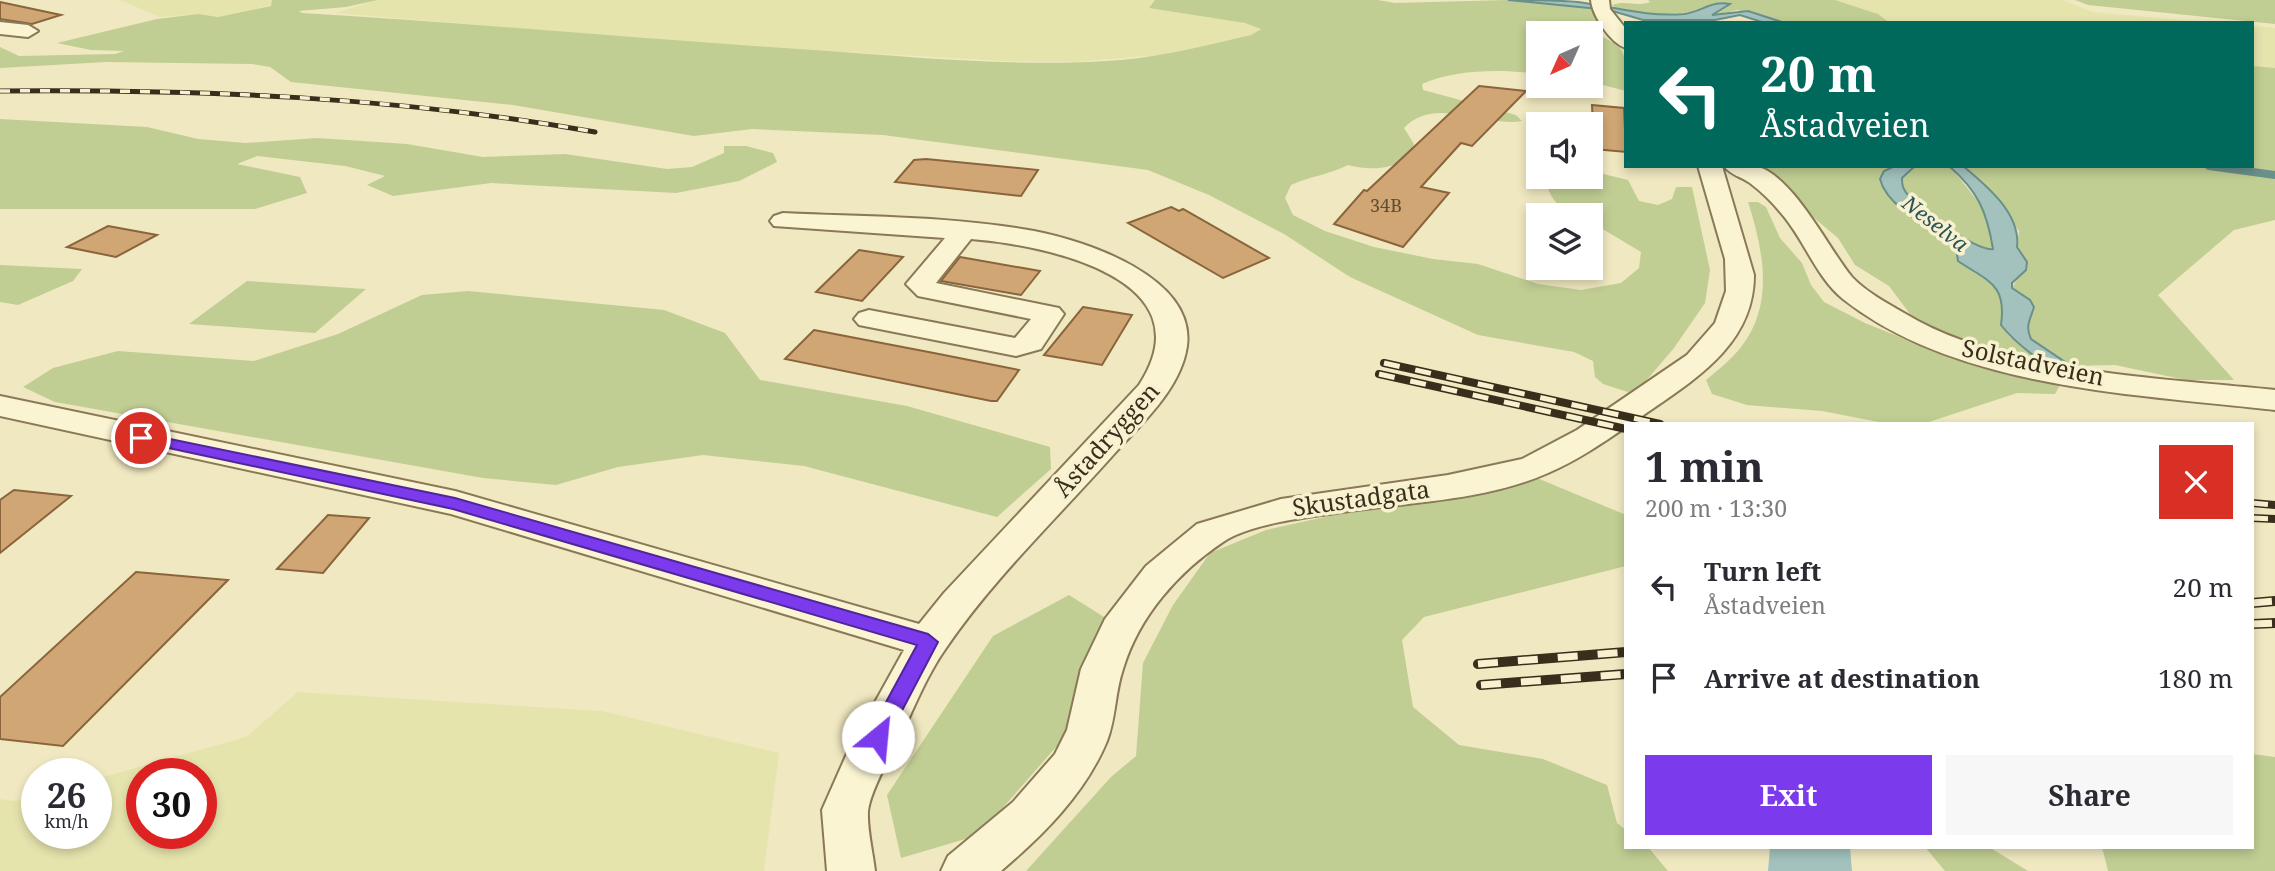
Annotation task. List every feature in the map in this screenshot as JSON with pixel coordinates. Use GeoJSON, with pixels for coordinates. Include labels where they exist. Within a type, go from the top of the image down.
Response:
{"type":"FeatureCollection","features":[{"type":"Feature","properties":{"kind":"street"},"geometry":{"type":"LineString","coordinates":[[1600,5],[1624,38]]}},
{"type":"Feature","properties":{"kind":"street"},"geometry":{"type":"LineString","coordinates":[[0,28],[28,31]]}},
{"type":"Feature","properties":{"kind":"street","name":"Skustadgata"},"geometry":{"type":"LineString","coordinates":[[965,871],[1054,792],[1083,746],[1102,667],[1130,608],[1166,570],[1212,531],[1291,506],[1453,486],[1553,459],[1682,374],[1710,350],[1736,312],[1742,275],[1712,185],[1710,168]]}},
{"type":"Feature","properties":{"kind":"street","name":"Solstadveien"},"geometry":{"type":"LineString","coordinates":[[1739,168],[1776,196],[1814,238],[1838,280],[1874,308],[1940,342],[2035,368],[2275,400]]}},
{"type":"Feature","properties":{"kind":"street","name":"Åstadryggen"},"geometry":{"type":"LineString","coordinates":[[783,221],[1001,233],[1082,251],[1126,272],[1167,310],[1174,341],[1162,378],[958,603],[928,642],[865,762],[845,810],[851,871]]}},
{"type":"Feature","properties":{"kind":"street"},"geometry":{"type":"LineString","coordinates":[[869,319],[1016,347],[1030,344],[1049,314],[928,290],[920,284],[965,230]]}},
{"type":"Feature","properties":{"kind":"street"},"geometry":{"type":"LineString","coordinates":[[0,406],[455,503],[928,642]]}},
{"type":"Feature","properties":{"kind":"shaded area"},"geometry":{"type":"Polygon","coordinates":[[[120,0],[272,0],[272,5],[218,17],[198,14],[160,17],[120,0]]]}},
{"type":"Feature","properties":{"kind":"shaded area"},"geometry":{"type":"Polygon","coordinates":[[[378,0],[1155,0],[1149,8],[1245,23],[1261,28],[1251,35],[1168,54],[1077,62],[1003,61],[694,43],[335,13],[378,0]]]}},
{"type":"Feature","properties":{"kind":"shaded area"},"geometry":{"type":"Polygon","coordinates":[[[1835,0],[2063,0],[2093,12],[2191,21],[1887,21],[1878,14],[1835,0]]]}},
{"type":"Feature","properties":{"kind":"shaded area"},"geometry":{"type":"Polygon","coordinates":[[[2254,26],[2275,28],[2275,68],[2254,66],[2254,26]]]}},
{"type":"Feature","properties":{"kind":"shaded area"},"geometry":{"type":"Polygon","coordinates":[[[298,692],[602,711],[779,753],[764,871],[0,871],[0,799],[21,799],[21,849],[112,849],[112,775],[126,771],[126,849],[217,849],[217,758],[171,758],[246,737],[298,692]]]}},
{"type":"Feature","properties":{"kind":"green space"},"geometry":{"type":"Polygon","coordinates":[[[272,0],[378,0],[346,7],[299,11],[929,58],[1044,63],[1154,56],[1251,35],[1261,29],[1245,23],[1149,8],[1155,0],[1378,0],[1395,3],[1507,0],[1592,8],[1596,21],[1526,21],[1526,73],[1464,73],[1422,84],[1423,90],[1516,115],[1522,121],[1507,122],[1445,113],[1430,114],[1416,119],[1404,128],[1414,144],[1411,158],[1380,168],[1348,165],[1291,185],[1285,198],[1293,215],[1325,231],[1374,247],[1433,259],[1478,264],[1538,284],[1581,290],[1621,283],[1639,268],[1641,252],[1603,229],[1603,203],[1558,203],[1548,189],[1603,189],[1603,174],[1628,180],[1639,201],[1658,205],[1672,199],[1676,187],[1692,187],[1710,270],[1705,303],[1674,348],[1639,389],[1628,392],[1603,384],[1595,377],[1593,361],[1574,352],[1478,335],[1350,277],[1284,234],[1209,195],[1148,170],[883,135],[752,129],[694,136],[513,105],[291,82],[270,67],[252,64],[106,62],[0,68],[0,47],[19,56],[115,54],[124,51],[91,50],[57,43],[157,19],[198,14],[218,17],[271,6],[272,0]]]}},
{"type":"Feature","properties":{"kind":"green space"},"geometry":{"type":"Polygon","coordinates":[[[1648,0],[1835,0],[1878,14],[1887,21],[1778,21],[1737,10],[1717,15],[1697,12],[1648,15],[1621,12],[1612,5],[1650,2],[1648,0]]]}},
{"type":"Feature","properties":{"kind":"green space"},"geometry":{"type":"Polygon","coordinates":[[[2075,0],[2275,0],[2275,24],[2254,21],[2088,5],[2075,0]]]}},
{"type":"Feature","properties":{"kind":"green space"},"geometry":{"type":"Polygon","coordinates":[[[1603,37],[1616,44],[1624,55],[1624,90],[1603,85],[1603,37]]]}},
{"type":"Feature","properties":{"kind":"green space"},"geometry":{"type":"Polygon","coordinates":[[[2254,66],[2275,68],[2275,220],[2234,230],[2158,295],[2234,380],[2186,380],[2115,365],[2071,366],[2031,339],[2027,321],[2032,314],[2012,288],[2027,262],[2017,247],[2019,231],[1990,192],[1965,168],[2254,168],[2254,66]]]}},
{"type":"Feature","properties":{"kind":"green space"},"geometry":{"type":"Polygon","coordinates":[[[0,119],[147,127],[198,139],[245,143],[317,138],[407,144],[483,157],[565,154],[667,169],[692,167],[724,153],[724,146],[746,146],[773,153],[777,162],[739,181],[676,193],[491,183],[393,196],[367,185],[385,176],[345,166],[257,156],[237,164],[300,177],[307,193],[255,209],[0,209],[0,119]]]}},
{"type":"Feature","properties":{"kind":"green space"},"geometry":{"type":"Polygon","coordinates":[[[1754,168],[1891,168],[1884,171],[1895,202],[1955,243],[1968,268],[1991,280],[2003,304],[2001,326],[2010,337],[2047,363],[1977,347],[1913,318],[1889,286],[1855,265],[1838,238],[1754,168]]]}},
{"type":"Feature","properties":{"kind":"green space"},"geometry":{"type":"Polygon","coordinates":[[[1913,168],[1951,168],[1986,212],[1993,249],[1973,243],[1930,215],[1909,196],[1903,187],[1902,178],[1913,168]]]}},
{"type":"Feature","properties":{"kind":"green space"},"geometry":{"type":"Polygon","coordinates":[[[1748,202],[1758,202],[1766,207],[1780,238],[1802,263],[1811,285],[1824,302],[1865,323],[1949,357],[2061,383],[2055,394],[2017,393],[1929,422],[1879,422],[1822,411],[1747,405],[1712,394],[1706,380],[1741,347],[1759,313],[1763,276],[1758,238],[1748,202]]]}},
{"type":"Feature","properties":{"kind":"green space"},"geometry":{"type":"Polygon","coordinates":[[[0,265],[82,269],[73,281],[18,305],[0,302],[0,265]]]}},
{"type":"Feature","properties":{"kind":"green space"},"geometry":{"type":"Polygon","coordinates":[[[247,281],[366,289],[315,333],[189,324],[247,281]]]}},
{"type":"Feature","properties":{"kind":"green space"},"geometry":{"type":"Polygon","coordinates":[[[468,291],[664,310],[725,333],[760,380],[907,406],[1050,447],[1051,469],[997,517],[804,466],[703,455],[618,467],[556,485],[483,478],[55,402],[23,387],[53,368],[118,351],[254,361],[338,334],[422,295],[468,291]]]}},
{"type":"Feature","properties":{"kind":"green space"},"geometry":{"type":"Polygon","coordinates":[[[1525,473],[1624,514],[1624,567],[1424,617],[1402,640],[1413,707],[1459,745],[1543,759],[1607,785],[1617,823],[1624,828],[1624,849],[1650,849],[1668,871],[1026,871],[1111,777],[1136,756],[1143,663],[1173,605],[1210,553],[1266,530],[1525,473]]]}},
{"type":"Feature","properties":{"kind":"green space"},"geometry":{"type":"Polygon","coordinates":[[[1069,595],[1104,617],[1063,739],[979,835],[901,858],[887,795],[993,636],[1069,595]]]}},
{"type":"Feature","properties":{"kind":"green space"},"geometry":{"type":"Polygon","coordinates":[[[2254,754],[2275,757],[2275,871],[2108,871],[2102,849],[2254,849],[2254,754]]]}},
{"type":"Feature","properties":{"kind":"green space"},"geometry":{"type":"Polygon","coordinates":[[[1927,849],[1992,849],[2028,871],[1945,871],[1927,849]]]}},
{"type":"Feature","properties":{"kind":"water"},"geometry":{"type":"Polygon","coordinates":[[[1508,0],[1578,2],[1670,15],[1690,13],[1723,3],[1730,4],[1712,15],[1748,11],[1779,21],[1759,21],[1740,15],[1715,20],[1643,20],[1609,10],[1508,0]]]}},
{"type":"Feature","properties":{"kind":"water"},"geometry":{"type":"Polygon","coordinates":[[[1891,168],[1913,168],[1902,178],[1903,187],[1918,206],[1959,236],[1993,249],[1980,203],[1951,168],[1965,168],[1982,182],[2008,212],[2014,223],[2017,247],[2027,262],[2026,270],[2012,283],[2012,288],[2030,300],[2034,307],[2028,327],[2031,339],[2071,366],[2081,386],[2061,383],[2046,366],[2008,334],[2001,325],[2001,300],[1993,285],[1958,261],[1955,243],[1912,216],[1891,199],[1880,179],[1884,171],[1891,168]]]}},
{"type":"Feature","properties":{"kind":"building"},"geometry":{"type":"Polygon","coordinates":[[[0,2],[61,15],[32,24],[0,19],[0,2]]]}},
{"type":"Feature","properties":{"kind":"building"},"geometry":{"type":"Polygon","coordinates":[[[1479,86],[1526,91],[1472,146],[1461,143],[1421,187],[1449,193],[1403,247],[1334,224],[1364,190],[1367,191],[1479,86]]]}},
{"type":"Feature","properties":{"kind":"building"},"geometry":{"type":"Polygon","coordinates":[[[1592,105],[1624,108],[1624,152],[1603,150],[1603,112],[1592,112],[1592,105]]]}},
{"type":"Feature","properties":{"kind":"building"},"geometry":{"type":"Polygon","coordinates":[[[914,160],[1038,170],[1021,196],[895,182],[914,160]]]}},
{"type":"Feature","properties":{"kind":"building"},"geometry":{"type":"Polygon","coordinates":[[[1171,207],[1179,211],[1183,209],[1269,258],[1223,278],[1128,223],[1171,207]]]}},
{"type":"Feature","properties":{"kind":"building"},"geometry":{"type":"Polygon","coordinates":[[[108,226],[157,235],[116,257],[67,247],[108,226]]]}},
{"type":"Feature","properties":{"kind":"building"},"geometry":{"type":"Polygon","coordinates":[[[859,250],[903,257],[862,301],[816,292],[859,250]]]}},
{"type":"Feature","properties":{"kind":"building"},"geometry":{"type":"Polygon","coordinates":[[[960,257],[1040,271],[1021,295],[941,281],[960,257]]]}},
{"type":"Feature","properties":{"kind":"building"},"geometry":{"type":"Polygon","coordinates":[[[1083,307],[1132,315],[1102,365],[1044,355],[1083,307]]]}},
{"type":"Feature","properties":{"kind":"building"},"geometry":{"type":"Polygon","coordinates":[[[814,330],[1019,370],[997,401],[991,401],[785,359],[814,330]]]}},
{"type":"Feature","properties":{"kind":"building"},"geometry":{"type":"Polygon","coordinates":[[[14,490],[71,496],[0,553],[0,500],[14,490]]]}},
{"type":"Feature","properties":{"kind":"building"},"geometry":{"type":"Polygon","coordinates":[[[328,515],[369,518],[323,573],[277,569],[328,515]]]}},
{"type":"Feature","properties":{"kind":"building"},"geometry":{"type":"Polygon","coordinates":[[[136,572],[228,580],[63,746],[0,739],[0,697],[136,572]]]}},
{"type":"Feature","properties":{"kind":"waterway"},"geometry":{"type":"LineString","coordinates":[[2224,168],[2275,175]]}},
{"type":"Feature","properties":{"kind":"waterway","name":"Neselva"},"geometry":{"type":"LineString","coordinates":[[1810,850],[1810,871]]}},
{"type":"Feature","properties":{"kind":"railway"},"geometry":{"type":"LineString","coordinates":[[0,91],[224,94],[373,103],[521,120],[595,132]]}},
{"type":"Feature","properties":{"kind":"railway"},"geometry":{"type":"LineString","coordinates":[[1384,363],[1651,422]]}},
{"type":"Feature","properties":{"kind":"railway"},"geometry":{"type":"LineString","coordinates":[[1379,374],[1624,429]]}},
{"type":"Feature","properties":{"kind":"railway"},"geometry":{"type":"LineString","coordinates":[[2254,503],[2275,505]]}},
{"type":"Feature","properties":{"kind":"railway"},"geometry":{"type":"LineString","coordinates":[[2254,518],[2275,519]]}},
{"type":"Feature","properties":{"kind":"railway"},"geometry":{"type":"LineString","coordinates":[[2254,603],[2275,601]]}},
{"type":"Feature","properties":{"kind":"railway"},"geometry":{"type":"LineString","coordinates":[[2254,624],[2275,623]]}},
{"type":"Feature","properties":{"kind":"railway"},"geometry":{"type":"LineString","coordinates":[[1478,664],[1624,652]]}},
{"type":"Feature","properties":{"kind":"railway"},"geometry":{"type":"LineString","coordinates":[[1481,685],[1624,674]]}},
{"type":"Feature","properties":{"kind":"route"},"geometry":{"type":"LineString","coordinates":[[141,438],[455,503],[928,642],[878,737]]}}]}
